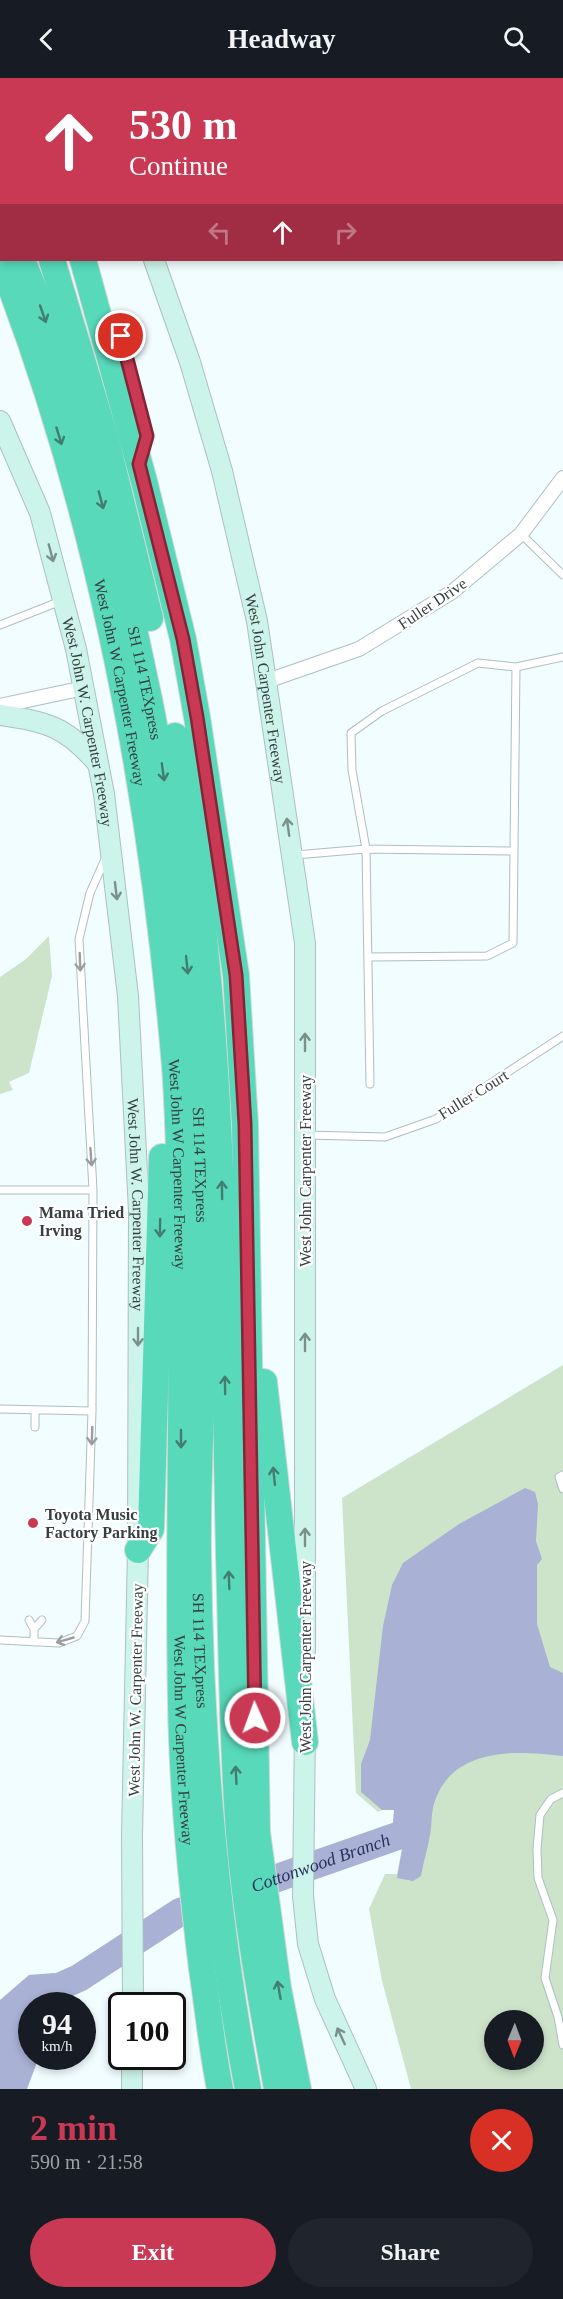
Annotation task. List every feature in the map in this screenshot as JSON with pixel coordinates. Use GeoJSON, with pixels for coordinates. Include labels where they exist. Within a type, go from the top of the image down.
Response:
{"type":"FeatureCollection","features":[{"type":"Feature","properties":{"kind":"highway","name":"West John W Carpenter Freeway"},"geometry":{"type":"LineString","coordinates":[[1,261],[42,380],[87,527],[110,616],[152,848],[175,1066],[181,1266],[181,1703],[209,1927],[220,2089]]}},
{"type":"Feature","properties":{"kind":"highway","name":"SH 114 TEXpress"},"geometry":{"type":"LineString","coordinates":[[22,261],[86,443],[129,600],[159,743],[178,874],[198,1083],[203,1316],[198,1551],[200,1844]]}},
{"type":"Feature","properties":{"kind":"highway","name":"SH 114 TEXpress"},"geometry":{"type":"LineString","coordinates":[[52,261],[106,440],[146,596],[176,740],[198,872],[210,985],[222,1185],[233,1738],[248,1833]]}},
{"type":"Feature","properties":{"kind":"highway"},"geometry":{"type":"LineString","coordinates":[[82,261],[139,464],[183,639],[236,975],[245,1124],[247,1234],[248,1833],[277,2089]]}},
{"type":"Feature","properties":{"kind":"highway"},"geometry":{"type":"LineString","coordinates":[[100,261],[147,436],[139,464]]}},
{"type":"Feature","properties":{"kind":"highway"},"geometry":{"type":"LineString","coordinates":[[0,298],[17,341],[42,380]]}},
{"type":"Feature","properties":{"kind":"highway"},"geometry":{"type":"LineString","coordinates":[[138,1550],[151,1529],[164,1097],[175,1066]]}},
{"type":"Feature","properties":{"kind":"highway"},"geometry":{"type":"LineString","coordinates":[[247,1234],[305,1742]]}},
{"type":"Feature","properties":{"kind":"highway"},"geometry":{"type":"LineString","coordinates":[[256,1908],[298,2089]]}},
{"type":"Feature","properties":{"kind":"highway"},"geometry":{"type":"LineString","coordinates":[[209,1927],[248,2089]]}},
{"type":"Feature","properties":{"kind":"main road","name":"West John Carpenter Freeway"},"geometry":{"type":"LineString","coordinates":[[154,261],[190,362],[222,471],[257,621],[305,943],[305,1822],[303,1896],[308,1944],[325,1999],[366,2089]]}},
{"type":"Feature","properties":{"kind":"main road","name":"West John W. Carpenter Freeway"},"geometry":{"type":"LineString","coordinates":[[0,421],[40,513],[84,688],[99,765],[123,939],[136,1113],[139,1212],[138,1550],[132,1883],[133,1992]]}},
{"type":"Feature","properties":{"kind":"main road"},"geometry":{"type":"LineString","coordinates":[[0,715],[44,722],[66,733],[84,747],[99,765]]}},
{"type":"Feature","properties":{"kind":"main road"},"geometry":{"type":"LineString","coordinates":[[132,2070],[132,2089]]}},
{"type":"Feature","properties":{"kind":"street","name":"Fuller Drive"},"geometry":{"type":"LineString","coordinates":[[267,681],[359,649],[452,592],[521,534],[563,478]]}},
{"type":"Feature","properties":{"kind":"street"},"geometry":{"type":"LineString","coordinates":[[0,705],[84,688]]}},
{"type":"Feature","properties":{"kind":"lane"},"geometry":{"type":"LineString","coordinates":[[521,534],[563,575]]}},
{"type":"Feature","properties":{"kind":"lane"},"geometry":{"type":"LineString","coordinates":[[0,625],[63,600]]}},
{"type":"Feature","properties":{"kind":"lane"},"geometry":{"type":"LineString","coordinates":[[370,1084],[366,849],[352,770],[351,733],[382,711],[478,663],[516,667],[563,657]]}},
{"type":"Feature","properties":{"kind":"lane"},"geometry":{"type":"LineString","coordinates":[[369,957],[488,956],[513,944],[516,667]]}},
{"type":"Feature","properties":{"kind":"lane"},"geometry":{"type":"LineString","coordinates":[[0,1640],[59,1643],[77,1636],[86,1621],[93,1411],[93,1190],[79,939],[90,893],[111,846]]}},
{"type":"Feature","properties":{"kind":"lane"},"geometry":{"type":"LineString","coordinates":[[292,856],[366,849],[514,851]]}},
{"type":"Feature","properties":{"kind":"lane","name":"Fuller Court"},"geometry":{"type":"LineString","coordinates":[[305,1135],[386,1137],[436,1119],[563,1036]]}},
{"type":"Feature","properties":{"kind":"lane"},"geometry":{"type":"LineString","coordinates":[[0,1190],[93,1190]]}},
{"type":"Feature","properties":{"kind":"lane"},"geometry":{"type":"LineString","coordinates":[[0,1409],[93,1411]]}},
{"type":"Feature","properties":{"kind":"lane"},"geometry":{"type":"LineString","coordinates":[[35,1410],[35,1427]]}},
{"type":"Feature","properties":{"kind":"lane"},"geometry":{"type":"LineString","coordinates":[[563,1475],[559,1477],[563,1489]]}},
{"type":"Feature","properties":{"kind":"lane"},"geometry":{"type":"LineString","coordinates":[[29,1620],[34,1629],[33,1642]]}},
{"type":"Feature","properties":{"kind":"lane"},"geometry":{"type":"LineString","coordinates":[[34,1629],[42,1620]]}},
{"type":"Feature","properties":{"kind":"lane"},"geometry":{"type":"LineString","coordinates":[[563,1793],[551,1799],[540,1815],[537,1849],[538,1878],[553,1920],[546,1978],[558,2017],[563,2045]]}},
{"type":"Feature","properties":{"kind":"green space"},"geometry":{"type":"Polygon","coordinates":[[[49,936],[52,976],[29,1073],[9,1082],[13,1090],[0,1094],[0,977],[26,959],[49,936]]]}},
{"type":"Feature","properties":{"kind":"green space"},"geometry":{"type":"Polygon","coordinates":[[[563,1365],[563,2089],[411,2089],[382,1981],[369,1909],[385,1874],[397,1874],[406,1827],[402,1817],[396,1811],[388,1809],[378,1812],[356,1793],[342,1498],[563,1365]]]}},
{"type":"Feature","properties":{"kind":"water"},"geometry":{"type":"Polygon","coordinates":[[[525,1488],[535,1492],[538,1504],[536,1541],[542,1559],[537,1565],[537,1624],[550,1667],[563,1673],[563,1756],[525,1753],[487,1756],[470,1762],[455,1772],[442,1785],[434,1804],[431,1831],[421,1876],[413,1881],[397,1878],[406,1827],[405,1819],[396,1810],[382,1810],[361,1792],[361,1764],[370,1740],[383,1626],[392,1585],[403,1563],[459,1524],[525,1488]]]}},
{"type":"Feature","properties":{"kind":"water"},"geometry":{"type":"Polygon","coordinates":[[[54,1973],[67,1981],[62,1992],[18,1992],[18,2070],[34,2070],[27,2089],[0,2089],[0,2000],[29,1975],[54,1973]]]}},
{"type":"Feature","properties":{"kind":"waterway","name":"Cottonwood Branch"},"geometry":{"type":"LineString","coordinates":[[47,1992],[79,1978],[180,1912],[406,1833],[410,1788]]}},
{"type":"Feature","properties":{"kind":"place","name":"Mama Tried Irving"},"geometry":{"type":"Point","coordinates":[27,1221]}},
{"type":"Feature","properties":{"kind":"place","name":"Toyota Music Factory Parking"},"geometry":{"type":"Point","coordinates":[33,1523]}},
{"type":"Feature","properties":{"kind":"route"},"geometry":{"type":"LineString","coordinates":[[121,336],[147,436],[139,464],[183,639],[236,975],[245,1124],[255,1718]]}}]}
